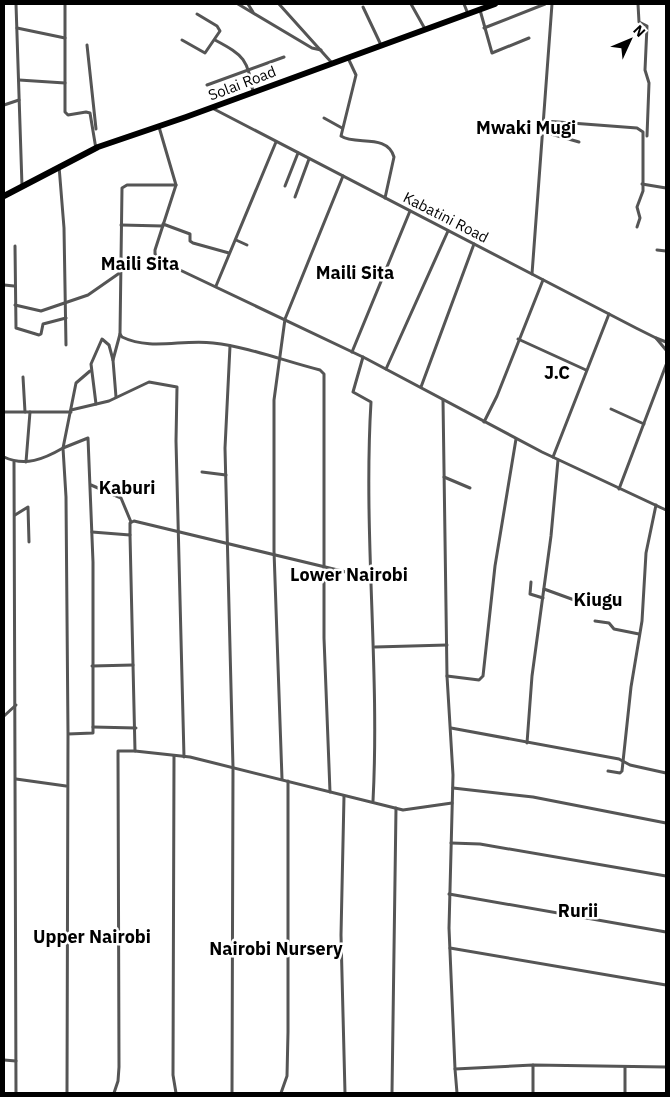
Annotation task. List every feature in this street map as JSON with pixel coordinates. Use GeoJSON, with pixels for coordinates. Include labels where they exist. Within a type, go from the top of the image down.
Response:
{"type":"FeatureCollection","features":[{"type":"Feature","properties":{"kind":"highway","name":"Solai Road"},"geometry":{"type":"LineString","coordinates":[[4,196],[97,148],[212,108],[495,4]]}},
{"type":"Feature","properties":{"kind":"street"},"geometry":{"type":"LineString","coordinates":[[16,4],[22,187]]}},
{"type":"Feature","properties":{"kind":"street"},"geometry":{"type":"LineString","coordinates":[[65,4],[65,114],[90,114],[97,148]]}},
{"type":"Feature","properties":{"kind":"street"},"geometry":{"type":"LineString","coordinates":[[238,4],[312,48],[321,50]]}},
{"type":"Feature","properties":{"kind":"street"},"geometry":{"type":"LineString","coordinates":[[248,4],[253,12]]}},
{"type":"Feature","properties":{"kind":"street"},"geometry":{"type":"LineString","coordinates":[[279,4],[332,63]]}},
{"type":"Feature","properties":{"kind":"street"},"geometry":{"type":"LineString","coordinates":[[411,4],[426,30]]}},
{"type":"Feature","properties":{"kind":"street"},"geometry":{"type":"LineString","coordinates":[[464,4],[468,14]]}},
{"type":"Feature","properties":{"kind":"street"},"geometry":{"type":"LineString","coordinates":[[484,28],[545,4]]}},
{"type":"Feature","properties":{"kind":"street"},"geometry":{"type":"LineString","coordinates":[[532,274],[545,121],[552,4]]}},
{"type":"Feature","properties":{"kind":"street"},"geometry":{"type":"LineString","coordinates":[[638,4],[640,22],[647,26],[646,70],[649,83],[647,136]]}},
{"type":"Feature","properties":{"kind":"street"},"geometry":{"type":"LineString","coordinates":[[363,7],[382,46]]}},
{"type":"Feature","properties":{"kind":"street"},"geometry":{"type":"LineString","coordinates":[[480,9],[490,50],[494,53],[529,38]]}},
{"type":"Feature","properties":{"kind":"street"},"geometry":{"type":"LineString","coordinates":[[182,40],[203,53],[215,40],[220,28],[197,14]]}},
{"type":"Feature","properties":{"kind":"street"},"geometry":{"type":"LineString","coordinates":[[17,28],[65,38]]}},
{"type":"Feature","properties":{"kind":"street"},"geometry":{"type":"LineString","coordinates":[[215,40],[242,56],[249,69],[253,92]]}},
{"type":"Feature","properties":{"kind":"street"},"geometry":{"type":"LineString","coordinates":[[87,46],[97,148]]}},
{"type":"Feature","properties":{"kind":"street"},"geometry":{"type":"LineString","coordinates":[[206,85],[284,57]]}},
{"type":"Feature","properties":{"kind":"street"},"geometry":{"type":"LineString","coordinates":[[348,58],[356,75],[342,128],[342,138],[381,143],[392,152],[394,157],[384,198]]}},
{"type":"Feature","properties":{"kind":"street"},"geometry":{"type":"LineString","coordinates":[[19,80],[65,82]]}},
{"type":"Feature","properties":{"kind":"street"},"geometry":{"type":"LineString","coordinates":[[4,105],[19,100]]}},
{"type":"Feature","properties":{"kind":"street","name":"Kabatini Road"},"geometry":{"type":"LineString","coordinates":[[212,108],[656,338],[666,350]]}},
{"type":"Feature","properties":{"kind":"street"},"geometry":{"type":"LineString","coordinates":[[324,118],[342,128]]}},
{"type":"Feature","properties":{"kind":"street"},"geometry":{"type":"LineString","coordinates":[[545,121],[637,128],[643,132],[641,197],[637,207],[640,218],[637,227]]}},
{"type":"Feature","properties":{"kind":"street"},"geometry":{"type":"LineString","coordinates":[[159,127],[176,185],[155,250],[157,258],[363,357],[558,460],[666,510]]}},
{"type":"Feature","properties":{"kind":"street"},"geometry":{"type":"LineString","coordinates":[[544,132],[578,142]]}},
{"type":"Feature","properties":{"kind":"street"},"geometry":{"type":"LineString","coordinates":[[216,286],[276,142]]}},
{"type":"Feature","properties":{"kind":"street"},"geometry":{"type":"LineString","coordinates":[[285,186],[298,153]]}},
{"type":"Feature","properties":{"kind":"street"},"geometry":{"type":"LineString","coordinates":[[295,197],[310,159]]}},
{"type":"Feature","properties":{"kind":"street"},"geometry":{"type":"LineString","coordinates":[[59,166],[66,303],[66,345]]}},
{"type":"Feature","properties":{"kind":"street"},"geometry":{"type":"LineString","coordinates":[[282,779],[274,556],[273,429],[278,358],[285,319],[343,176]]}},
{"type":"Feature","properties":{"kind":"street"},"geometry":{"type":"LineString","coordinates":[[642,184],[666,188]]}},
{"type":"Feature","properties":{"kind":"street"},"geometry":{"type":"LineString","coordinates":[[116,397],[113,353],[120,334],[123,186],[176,185]]}},
{"type":"Feature","properties":{"kind":"street"},"geometry":{"type":"LineString","coordinates":[[352,352],[410,211]]}},
{"type":"Feature","properties":{"kind":"street"},"geometry":{"type":"LineString","coordinates":[[121,225],[163,225],[190,234],[190,241],[193,243],[229,253]]}},
{"type":"Feature","properties":{"kind":"street"},"geometry":{"type":"LineString","coordinates":[[386,369],[448,231]]}},
{"type":"Feature","properties":{"kind":"street"},"geometry":{"type":"LineString","coordinates":[[236,240],[247,245]]}},
{"type":"Feature","properties":{"kind":"street"},"geometry":{"type":"LineString","coordinates":[[420,387],[474,244]]}},
{"type":"Feature","properties":{"kind":"street"},"geometry":{"type":"LineString","coordinates":[[15,246],[14,286],[18,330],[40,334],[43,324],[66,318]]}},
{"type":"Feature","properties":{"kind":"street"},"geometry":{"type":"LineString","coordinates":[[657,250],[666,251]]}},
{"type":"Feature","properties":{"kind":"street"},"geometry":{"type":"LineString","coordinates":[[15,304],[38,311],[66,303],[91,293],[121,272]]}},
{"type":"Feature","properties":{"kind":"street"},"geometry":{"type":"LineString","coordinates":[[484,422],[497,396],[543,280]]}},
{"type":"Feature","properties":{"kind":"street"},"geometry":{"type":"LineString","coordinates":[[4,285],[14,286]]}},
{"type":"Feature","properties":{"kind":"street"},"geometry":{"type":"LineString","coordinates":[[553,457],[609,314]]}},
{"type":"Feature","properties":{"kind":"street"},"geometry":{"type":"LineString","coordinates":[[120,334],[133,341],[152,345],[193,342],[230,346],[320,370],[324,374],[324,566],[330,792]]}},
{"type":"Feature","properties":{"kind":"street"},"geometry":{"type":"LineString","coordinates":[[656,338],[666,342]]}},
{"type":"Feature","properties":{"kind":"street"},"geometry":{"type":"LineString","coordinates":[[96,404],[90,371],[92,359],[102,339],[113,353]]}},
{"type":"Feature","properties":{"kind":"street"},"geometry":{"type":"LineString","coordinates":[[518,339],[586,370]]}},
{"type":"Feature","properties":{"kind":"street"},"geometry":{"type":"LineString","coordinates":[[230,346],[225,448],[233,767],[232,1093]]}},
{"type":"Feature","properties":{"kind":"street"},"geometry":{"type":"LineString","coordinates":[[363,357],[353,392],[371,402],[369,438],[371,578],[375,647],[373,802]]}},
{"type":"Feature","properties":{"kind":"street"},"geometry":{"type":"LineString","coordinates":[[619,489],[666,366]]}},
{"type":"Feature","properties":{"kind":"street"},"geometry":{"type":"LineString","coordinates":[[67,1093],[66,786],[68,734],[66,480],[63,448],[76,383],[90,371]]}},
{"type":"Feature","properties":{"kind":"street"},"geometry":{"type":"LineString","coordinates":[[23,377],[25,412]]}},
{"type":"Feature","properties":{"kind":"street"},"geometry":{"type":"LineString","coordinates":[[4,412],[71,411],[116,397],[149,382],[177,387],[176,441],[184,757]]}},
{"type":"Feature","properties":{"kind":"street"},"geometry":{"type":"LineString","coordinates":[[443,400],[447,676],[452,788],[448,894],[457,1093]]}},
{"type":"Feature","properties":{"kind":"street"},"geometry":{"type":"LineString","coordinates":[[611,409],[644,424]]}},
{"type":"Feature","properties":{"kind":"street"},"geometry":{"type":"LineString","coordinates":[[26,462],[30,412]]}},
{"type":"Feature","properties":{"kind":"street"},"geometry":{"type":"LineString","coordinates":[[4,457],[14,462],[38,461],[63,448],[89,438],[92,532],[93,727],[92,734],[68,734]]}},
{"type":"Feature","properties":{"kind":"street"},"geometry":{"type":"LineString","coordinates":[[447,676],[479,680],[483,676],[496,566],[516,439]]}},
{"type":"Feature","properties":{"kind":"street"},"geometry":{"type":"LineString","coordinates":[[527,743],[532,676],[543,598],[558,460]]}},
{"type":"Feature","properties":{"kind":"street"},"geometry":{"type":"LineString","coordinates":[[14,462],[16,1093]]}},
{"type":"Feature","properties":{"kind":"street"},"geometry":{"type":"LineString","coordinates":[[202,472],[226,475]]}},
{"type":"Feature","properties":{"kind":"street"},"geometry":{"type":"LineString","coordinates":[[444,476],[470,488]]}},
{"type":"Feature","properties":{"kind":"street"},"geometry":{"type":"LineString","coordinates":[[91,486],[121,498],[131,522],[136,751]]}},
{"type":"Feature","properties":{"kind":"street"},"geometry":{"type":"LineString","coordinates":[[608,771],[621,773],[639,634],[646,553],[656,505]]}},
{"type":"Feature","properties":{"kind":"street"},"geometry":{"type":"LineString","coordinates":[[14,516],[28,507],[29,542]]}},
{"type":"Feature","properties":{"kind":"street"},"geometry":{"type":"LineString","coordinates":[[131,522],[227,542],[274,556],[371,578]]}},
{"type":"Feature","properties":{"kind":"street"},"geometry":{"type":"LineString","coordinates":[[92,532],[130,536]]}},
{"type":"Feature","properties":{"kind":"street"},"geometry":{"type":"LineString","coordinates":[[531,582],[530,594],[543,598]]}},
{"type":"Feature","properties":{"kind":"street"},"geometry":{"type":"LineString","coordinates":[[544,589],[576,602],[580,598]]}},
{"type":"Feature","properties":{"kind":"street"},"geometry":{"type":"LineString","coordinates":[[595,621],[609,623],[616,630],[639,634]]}},
{"type":"Feature","properties":{"kind":"street"},"geometry":{"type":"LineString","coordinates":[[375,647],[447,645]]}},
{"type":"Feature","properties":{"kind":"street"},"geometry":{"type":"LineString","coordinates":[[92,666],[133,664]]}},
{"type":"Feature","properties":{"kind":"street"},"geometry":{"type":"LineString","coordinates":[[4,716],[16,705]]}},
{"type":"Feature","properties":{"kind":"street"},"geometry":{"type":"LineString","coordinates":[[93,727],[136,728]]}},
{"type":"Feature","properties":{"kind":"street"},"geometry":{"type":"LineString","coordinates":[[450,728],[623,761],[645,769],[666,773]]}},
{"type":"Feature","properties":{"kind":"street"},"geometry":{"type":"LineString","coordinates":[[114,1093],[118,1081],[119,1066],[118,754],[122,750],[184,757],[233,767],[396,808],[410,810],[452,803]]}},
{"type":"Feature","properties":{"kind":"street"},"geometry":{"type":"LineString","coordinates":[[174,756],[173,1075],[176,1093]]}},
{"type":"Feature","properties":{"kind":"street"},"geometry":{"type":"LineString","coordinates":[[16,779],[66,786]]}},
{"type":"Feature","properties":{"kind":"street"},"geometry":{"type":"LineString","coordinates":[[281,1093],[287,1076],[288,1032],[288,781]]}},
{"type":"Feature","properties":{"kind":"street"},"geometry":{"type":"LineString","coordinates":[[452,788],[533,797],[666,823]]}},
{"type":"Feature","properties":{"kind":"street"},"geometry":{"type":"LineString","coordinates":[[344,796],[341,953],[345,1093]]}},
{"type":"Feature","properties":{"kind":"street"},"geometry":{"type":"LineString","coordinates":[[392,1093],[396,808]]}},
{"type":"Feature","properties":{"kind":"street"},"geometry":{"type":"LineString","coordinates":[[450,842],[480,844],[666,876]]}},
{"type":"Feature","properties":{"kind":"street"},"geometry":{"type":"LineString","coordinates":[[448,894],[666,932]]}},
{"type":"Feature","properties":{"kind":"street"},"geometry":{"type":"LineString","coordinates":[[450,948],[666,985]]}},
{"type":"Feature","properties":{"kind":"street"},"geometry":{"type":"LineString","coordinates":[[4,1060],[16,1061]]}},
{"type":"Feature","properties":{"kind":"street"},"geometry":{"type":"LineString","coordinates":[[455,1069],[533,1065],[666,1067]]}},
{"type":"Feature","properties":{"kind":"street"},"geometry":{"type":"LineString","coordinates":[[533,1065],[533,1093]]}},
{"type":"Feature","properties":{"kind":"street"},"geometry":{"type":"LineString","coordinates":[[625,1067],[625,1093]]}},
{"type":"Feature","properties":{"kind":"district","name":"Mwaki Mugi"},"geometry":{"type":"Point","coordinates":[526,127]}},
{"type":"Feature","properties":{"kind":"district","name":"Maili Sita"},"geometry":{"type":"Point","coordinates":[140,263]}},
{"type":"Feature","properties":{"kind":"district","name":"Maili Sita"},"geometry":{"type":"Point","coordinates":[355,272]}},
{"type":"Feature","properties":{"kind":"district","name":"J.C"},"geometry":{"type":"Point","coordinates":[557,372]}},
{"type":"Feature","properties":{"kind":"district","name":"Kaburi"},"geometry":{"type":"Point","coordinates":[127,487]}},
{"type":"Feature","properties":{"kind":"district","name":"Lower Nairobi"},"geometry":{"type":"Point","coordinates":[349,574]}},
{"type":"Feature","properties":{"kind":"district","name":"Kiugu"},"geometry":{"type":"Point","coordinates":[598,599]}},
{"type":"Feature","properties":{"kind":"district","name":"Rurii"},"geometry":{"type":"Point","coordinates":[578,910]}},
{"type":"Feature","properties":{"kind":"district","name":"Upper Nairobi"},"geometry":{"type":"Point","coordinates":[92,936]}},
{"type":"Feature","properties":{"kind":"district","name":"Nairobi Nursery"},"geometry":{"type":"Point","coordinates":[276,948]}}]}
